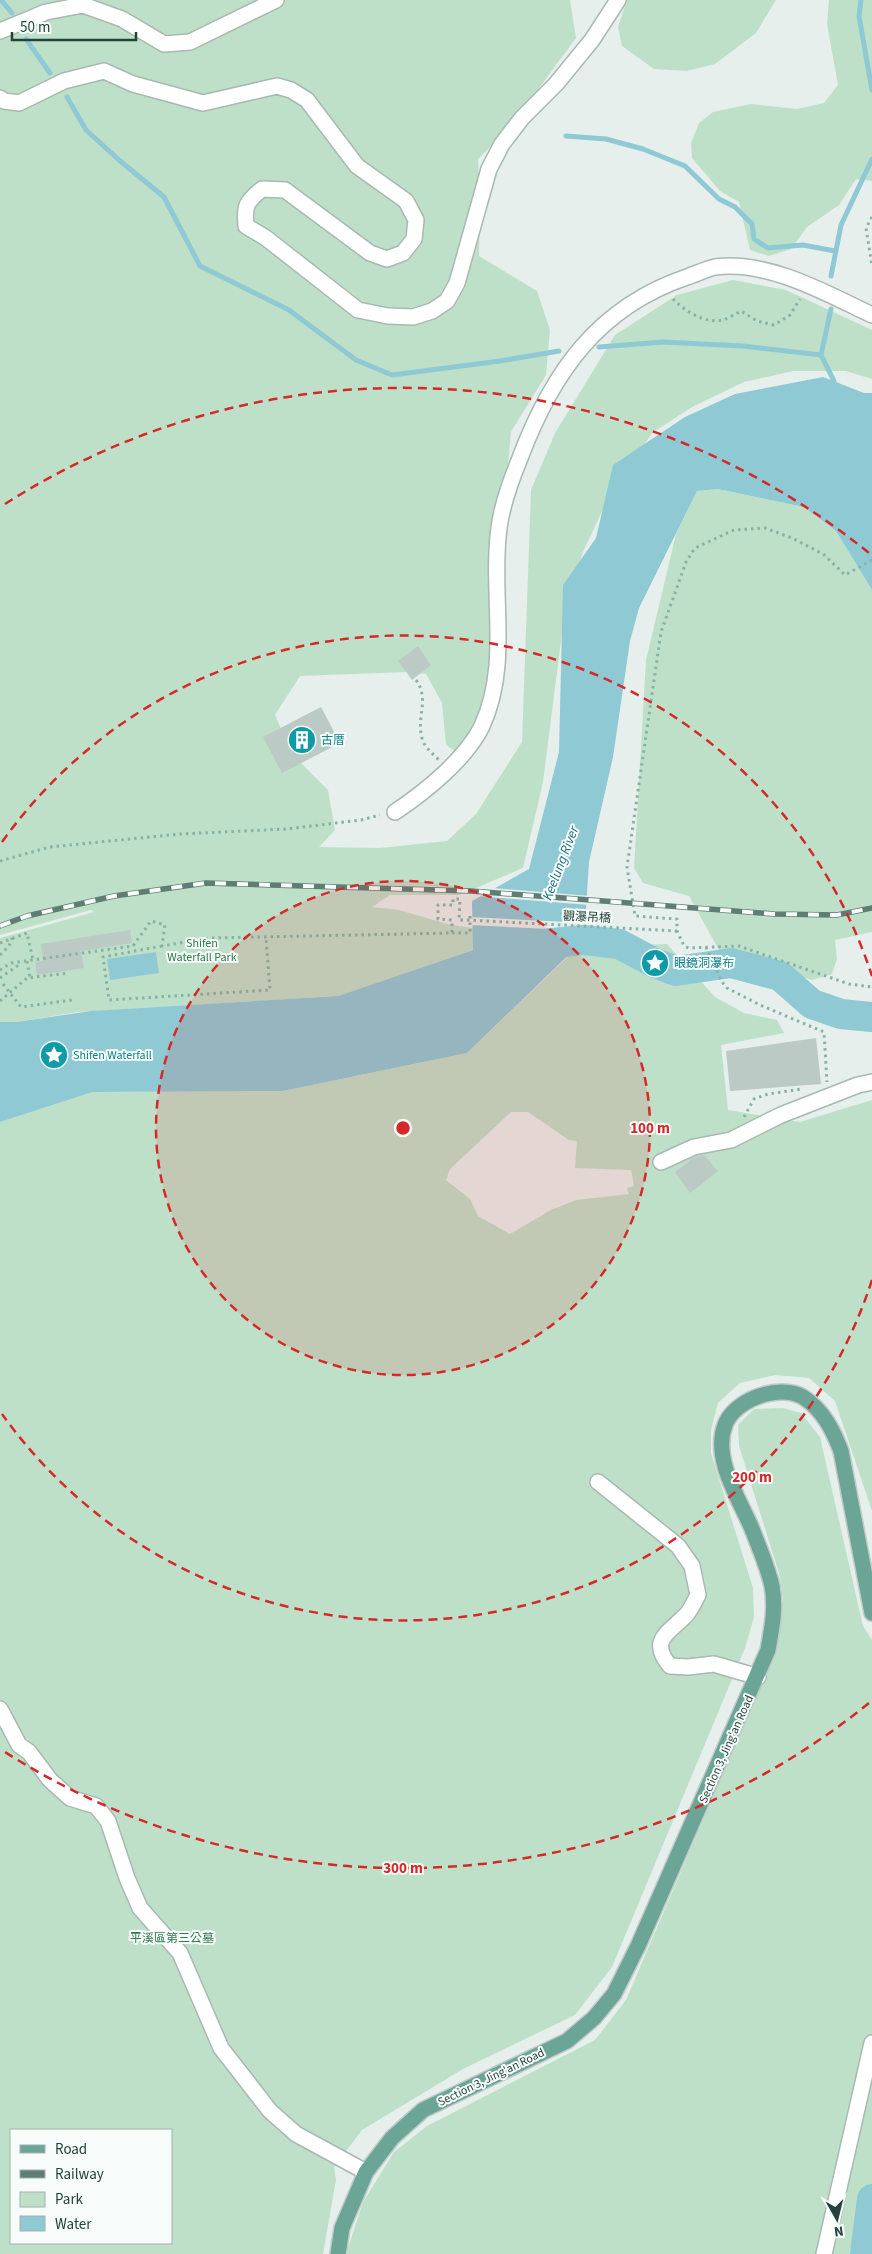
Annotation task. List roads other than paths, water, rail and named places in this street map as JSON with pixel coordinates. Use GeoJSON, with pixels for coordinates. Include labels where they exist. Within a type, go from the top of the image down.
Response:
{"type":"FeatureCollection","features":[{"type":"Feature","properties":{"kind":"main road","name":"Section 3, Jing'an Road"},"geometry":{"type":"LineString","coordinates":[[338,2254],[342,2228],[366,2172],[392,2138],[423,2110],[566,2041],[594,2018],[614,1994],[646,1928],[758,1677],[768,1650],[775,1616],[772,1586],[752,1530],[727,1476],[722,1443],[725,1425],[735,1411],[750,1399],[769,1393],[790,1393],[802,1396],[820,1411],[833,1429],[841,1451],[872,1613]]}},
{"type":"Feature","properties":{"kind":"street"},"geometry":{"type":"LineString","coordinates":[[0,31],[46,12],[83,6],[122,19],[164,44],[190,42],[276,0]]}},
{"type":"Feature","properties":{"kind":"street"},"geometry":{"type":"LineString","coordinates":[[0,98],[19,102],[64,81],[104,71],[133,84],[203,102],[277,86],[291,90],[307,100],[357,166],[406,201],[416,220],[414,239],[403,254],[387,259],[370,253],[285,190],[262,189],[250,199],[244,210],[246,226],[266,238],[358,310],[388,316],[413,318],[432,311],[447,301],[457,283],[489,169],[502,144],[522,118],[556,84],[592,40],[618,0]]}},
{"type":"Feature","properties":{"kind":"street"},"geometry":{"type":"LineString","coordinates":[[394,812],[416,798],[448,769],[467,748],[481,727],[493,693],[498,662],[497,563],[499,527],[511,482],[528,437],[552,389],[581,346],[612,317],[660,286],[715,267],[743,268],[782,274],[872,315]]}},
{"type":"Feature","properties":{"kind":"street"},"geometry":{"type":"LineString","coordinates":[[661,1162],[694,1147],[731,1140],[781,1115],[858,1084],[872,1082]]}},
{"type":"Feature","properties":{"kind":"street"},"geometry":{"type":"LineString","coordinates":[[598,1482],[678,1546],[692,1566],[698,1595],[688,1613],[665,1634],[660,1646],[663,1658],[670,1666],[688,1667],[714,1664],[758,1677]]}},
{"type":"Feature","properties":{"kind":"street"},"geometry":{"type":"LineString","coordinates":[[0,1709],[19,1745],[29,1752],[50,1780],[70,1798],[96,1806],[108,1821],[127,1878],[140,1908],[180,1953],[220,2048],[270,2111],[296,2134],[366,2172]]}},
{"type":"Feature","properties":{"kind":"street"},"geometry":{"type":"LineString","coordinates":[[824,2254],[872,2043]]}},
{"type":"Feature","properties":{"kind":"water","name":"Keelung River"},"geometry":{"type":"Polygon","coordinates":[[[823,377],[864,393],[872,393],[872,590],[836,531],[804,507],[718,489],[697,491],[639,608],[630,641],[613,757],[589,862],[584,940],[467,1053],[283,1091],[93,1092],[0,1122],[0,1022],[16,1022],[91,1011],[338,996],[473,950],[472,901],[529,869],[559,752],[563,585],[596,538],[613,465],[685,417],[735,394],[823,377]]]}},
{"type":"Feature","properties":{"kind":"water"},"geometry":{"type":"Polygon","coordinates":[[[156,952],[159,973],[110,980],[107,959],[156,952]]]}},
{"type":"Feature","properties":{"kind":"waterway"},"geometry":{"type":"LineString","coordinates":[[1,0],[12,13]]}},
{"type":"Feature","properties":{"kind":"waterway"},"geometry":{"type":"LineString","coordinates":[[861,0],[859,16],[872,90]]}},
{"type":"Feature","properties":{"kind":"waterway"},"geometry":{"type":"LineString","coordinates":[[26,39],[50,73]]}},
{"type":"Feature","properties":{"kind":"waterway"},"geometry":{"type":"LineString","coordinates":[[67,97],[86,130],[164,197],[200,266],[289,310],[356,360],[392,375],[500,361],[559,351]]}},
{"type":"Feature","properties":{"kind":"waterway"},"geometry":{"type":"LineString","coordinates":[[566,136],[606,139],[643,149],[685,166],[719,199],[735,207],[752,224],[754,239],[768,248],[803,245],[835,251]]}},
{"type":"Feature","properties":{"kind":"waterway"},"geometry":{"type":"LineString","coordinates":[[831,276],[841,225],[872,159]]}},
{"type":"Feature","properties":{"kind":"waterway"},"geometry":{"type":"LineString","coordinates":[[831,309],[821,355],[834,381],[834,386]]}},
{"type":"Feature","properties":{"kind":"waterway"},"geometry":{"type":"LineString","coordinates":[[599,347],[663,342],[743,346],[821,355]]}},
{"type":"Feature","properties":{"kind":"waterway"},"geometry":{"type":"LineString","coordinates":[[543,944],[584,940],[619,944],[655,963],[676,971],[731,963],[780,976],[812,1004],[841,1014],[872,1017]]}},
{"type":"Feature","properties":{"kind":"waterway"},"geometry":{"type":"LineString","coordinates":[[865,2254],[872,2199]]}},
{"type":"Feature","properties":{"kind":"railway"},"geometry":{"type":"LineString","coordinates":[[0,926],[27,916],[114,896],[206,883],[471,891],[774,914],[837,915],[872,908]]}},
{"type":"Feature","properties":{"kind":"place","name":"古厝"},"geometry":{"type":"Point","coordinates":[302,740]}},
{"type":"Feature","properties":{"kind":"place","name":"眼鏡洞瀑布"},"geometry":{"type":"Point","coordinates":[655,963]}},
{"type":"Feature","properties":{"kind":"place","name":"Shifen Waterfall"},"geometry":{"type":"Point","coordinates":[54,1055]}},
{"type":"Feature","properties":{"kind":"park label","name":"Shifen Waterfall Park"},"geometry":{"type":"Point","coordinates":[202,950]}},
{"type":"Feature","properties":{"kind":"park label","name":"平溪區第三公墓"},"geometry":{"type":"Point","coordinates":[172,1938]}}]}
